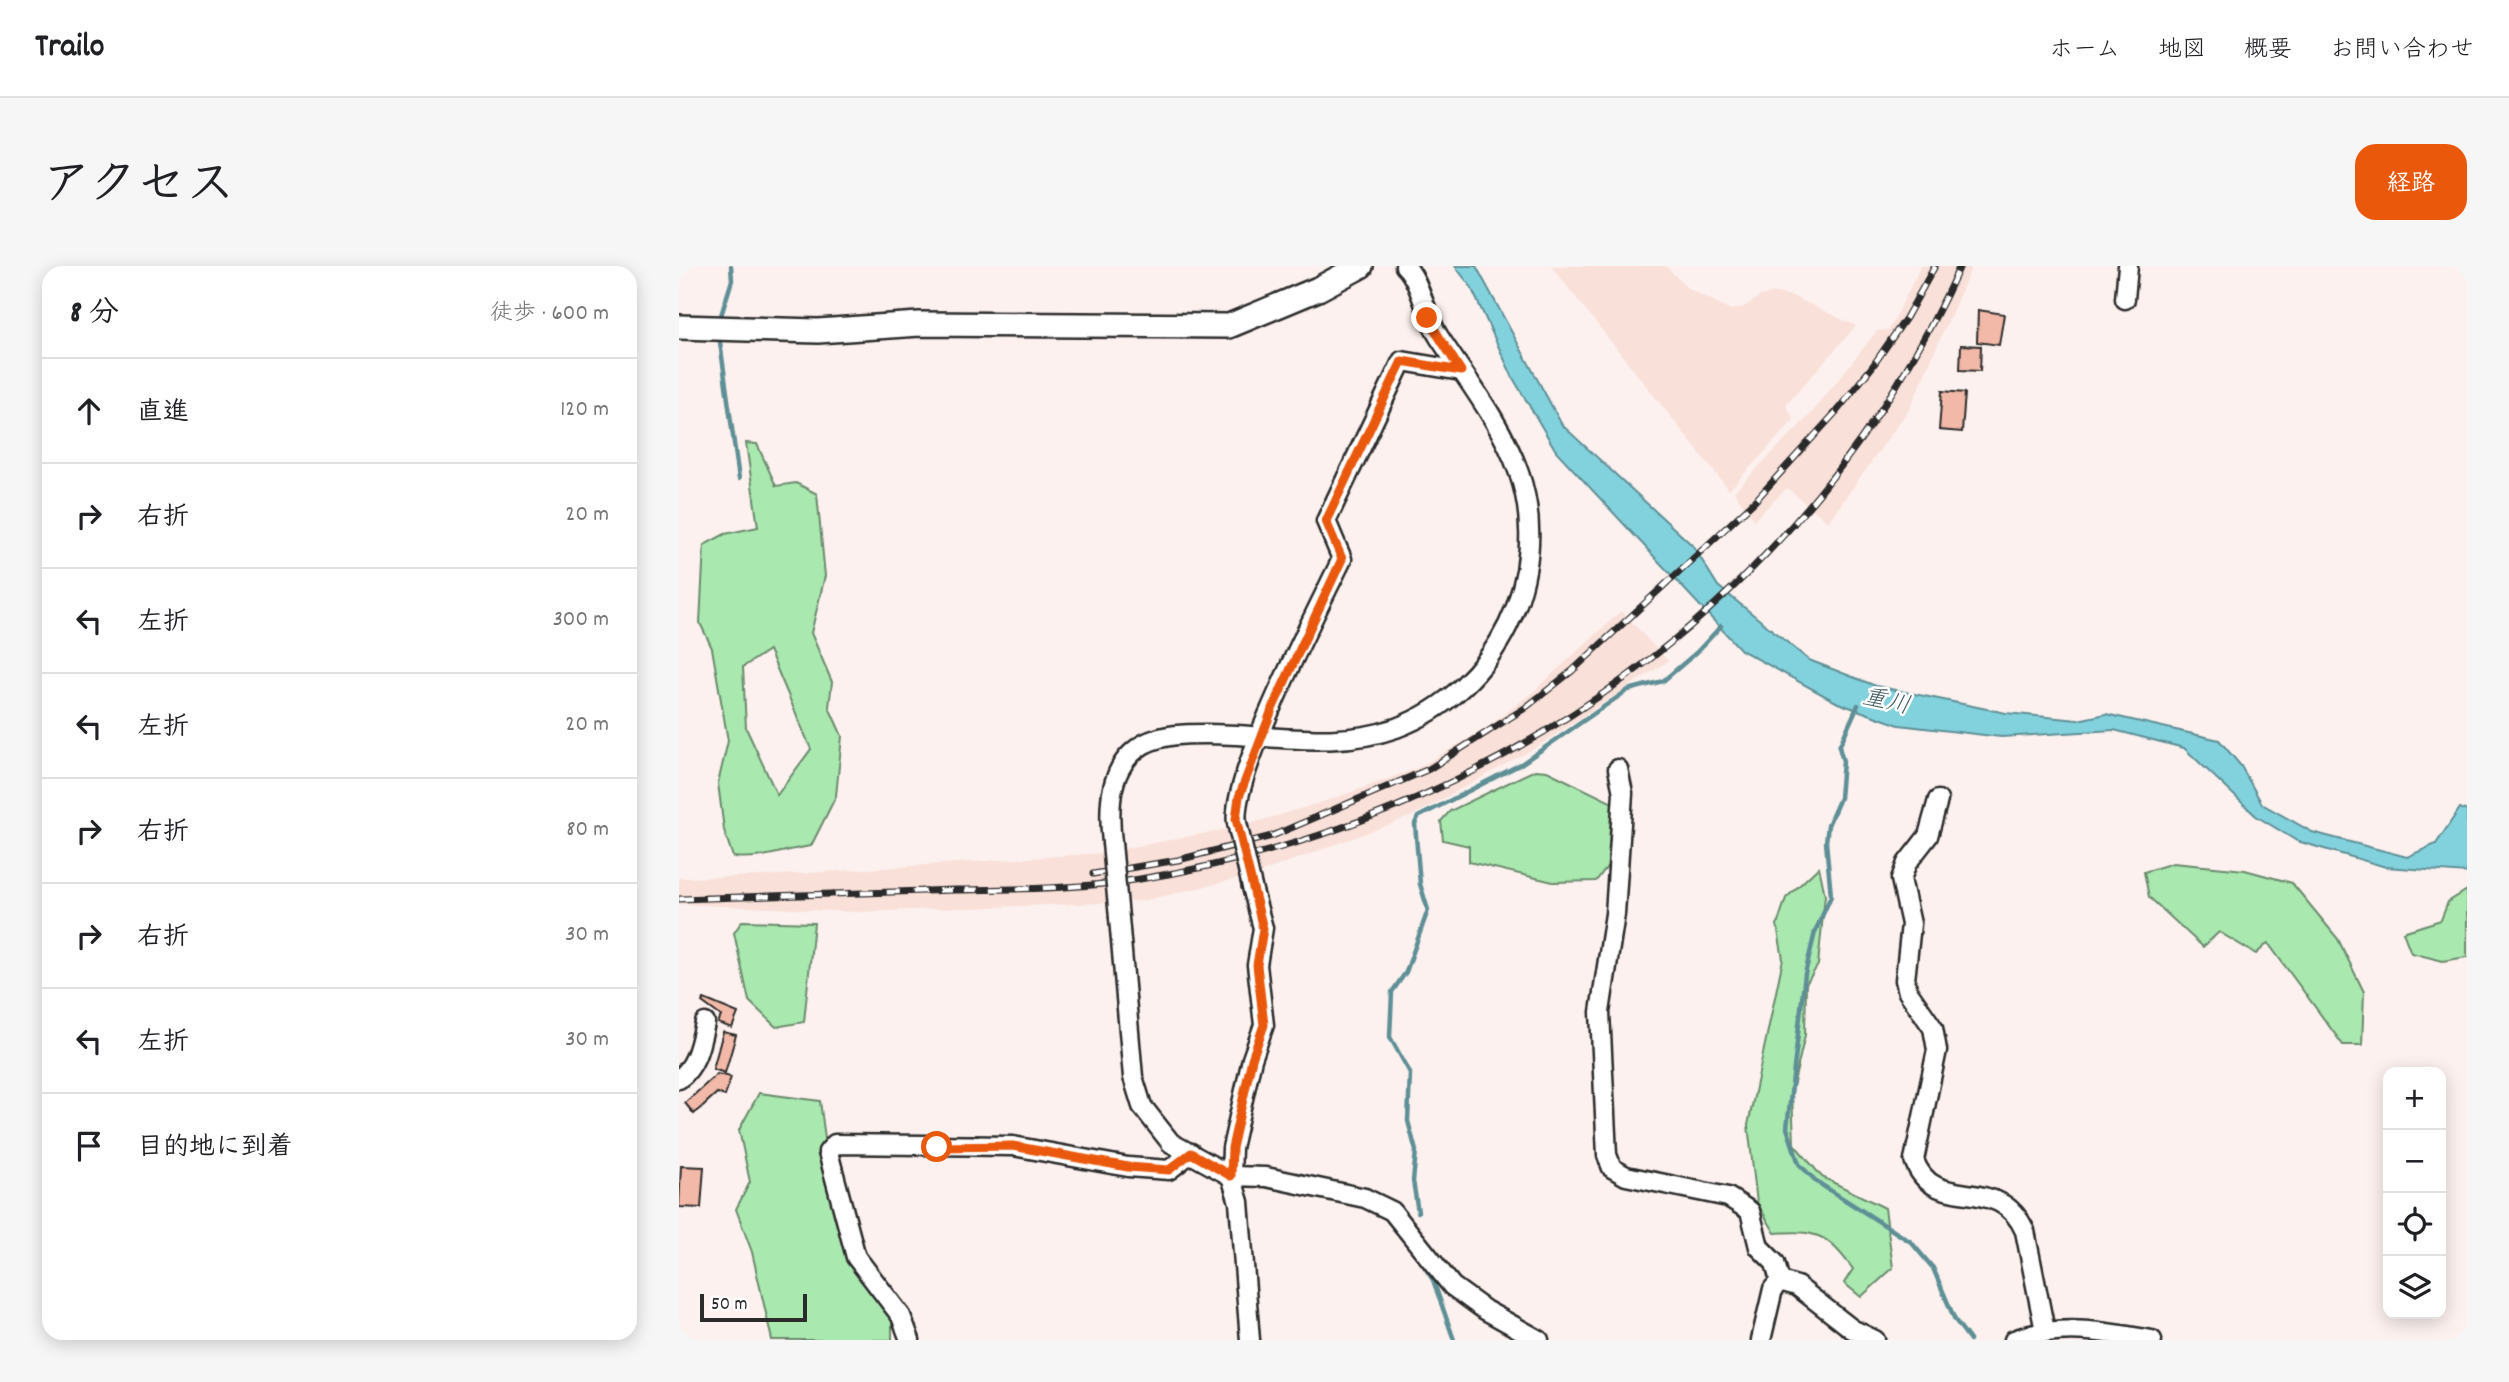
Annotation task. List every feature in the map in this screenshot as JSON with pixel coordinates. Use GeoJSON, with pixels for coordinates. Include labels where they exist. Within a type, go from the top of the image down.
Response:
{"type":"FeatureCollection","features":[{"type":"Feature","properties":{"kind":"main road"},"geometry":{"type":"LineString","coordinates":[[679,327],[818,331],[919,324],[1229,326],[1318,289],[1361,266]]}},
{"type":"Feature","properties":{"kind":"street"},"geometry":{"type":"LineString","coordinates":[[1405,266],[1416,281],[1427,318],[1512,454],[1526,500],[1528,552],[1525,584],[1498,646],[1481,668],[1446,702],[1396,728],[1367,736],[1330,740],[1261,736],[1173,736],[1143,745],[1117,772],[1110,821],[1133,1077],[1149,1117],[1171,1143],[1231,1176],[1266,1177],[1365,1198],[1392,1210],[1452,1286],[1485,1310],[1539,1340]]}},
{"type":"Feature","properties":{"kind":"street"},"geometry":{"type":"LineString","coordinates":[[2125,299],[2128,266]]}},
{"type":"Feature","properties":{"kind":"street"},"geometry":{"type":"LineString","coordinates":[[1250,1340],[1239,1202],[1231,1176],[1232,1148],[1252,1059],[1264,1025],[1257,965],[1263,929],[1237,823],[1239,797],[1261,736],[1342,559],[1326,521],[1402,361],[1461,371]]}},
{"type":"Feature","properties":{"kind":"street"},"geometry":{"type":"LineString","coordinates":[[1618,769],[1623,793],[1616,901],[1600,1012],[1607,1155],[1612,1168],[1626,1176],[1728,1197],[1750,1210],[1759,1247],[1775,1263],[1780,1281]]}},
{"type":"Feature","properties":{"kind":"street"},"geometry":{"type":"LineString","coordinates":[[1938,800],[1928,836],[1907,863],[1902,879],[1911,924],[1905,980],[1907,992],[1933,1028],[1937,1050],[1914,1160],[1919,1174],[1928,1183],[1952,1192],[1991,1196],[2002,1202],[2020,1220],[2045,1331]]}},
{"type":"Feature","properties":{"kind":"street"},"geometry":{"type":"LineString","coordinates":[[679,1079],[687,1073],[698,1054],[705,1023]]}},
{"type":"Feature","properties":{"kind":"street"},"geometry":{"type":"LineString","coordinates":[[911,1340],[901,1316],[856,1257],[828,1152],[835,1144],[1013,1146],[1128,1167],[1169,1170],[1191,1153]]}},
{"type":"Feature","properties":{"kind":"street"},"geometry":{"type":"LineString","coordinates":[[1761,1340],[1773,1289],[1780,1281]]}},
{"type":"Feature","properties":{"kind":"street"},"geometry":{"type":"LineString","coordinates":[[1780,1281],[1797,1286],[1852,1329],[1875,1340]]}},
{"type":"Feature","properties":{"kind":"street"},"geometry":{"type":"LineString","coordinates":[[2014,1340],[2045,1331],[2099,1331],[2152,1340]]}},
{"type":"Feature","properties":{"kind":"shaded area"},"geometry":{"type":"Polygon","coordinates":[[[1551,266],[1666,266],[1687,288],[1731,310],[1744,307],[1761,296],[1776,293],[1792,296],[1856,326],[1786,405],[1794,420],[1729,490],[1551,266]]]}},
{"type":"Feature","properties":{"kind":"shaded area"},"geometry":{"type":"Polygon","coordinates":[[[1921,266],[1972,266],[1910,408],[1828,522],[1787,488],[1754,520],[1734,492],[1811,414],[1877,331],[1889,330],[1921,266]]]}},
{"type":"Feature","properties":{"kind":"shaded area"},"geometry":{"type":"Polygon","coordinates":[[[1621,611],[1668,661],[1535,748],[1412,816],[1253,875],[1142,901],[858,912],[679,904],[679,878],[765,876],[1102,853],[1243,826],[1329,800],[1418,768],[1488,727],[1534,691],[1621,611]]]}},
{"type":"Feature","properties":{"kind":"green space"},"geometry":{"type":"Polygon","coordinates":[[[746,443],[757,444],[776,486],[796,483],[817,494],[825,576],[811,633],[832,682],[829,707],[842,736],[836,796],[811,846],[744,858],[733,857],[724,830],[718,783],[728,741],[712,648],[700,623],[704,545],[725,534],[758,527],[746,443]],[[769,650],[743,667],[746,728],[777,795],[811,749],[769,650]]]}},
{"type":"Feature","properties":{"kind":"green space"},"geometry":{"type":"Polygon","coordinates":[[[1535,770],[1547,771],[1617,805],[1613,859],[1596,881],[1553,882],[1469,862],[1469,846],[1443,840],[1441,821],[1450,811],[1535,770]]]}},
{"type":"Feature","properties":{"kind":"green space"},"geometry":{"type":"Polygon","coordinates":[[[2173,863],[2245,870],[2292,883],[2338,939],[2364,992],[2362,1045],[2343,1045],[2268,943],[2256,954],[2219,932],[2203,947],[2149,897],[2144,872],[2173,863]]]}},
{"type":"Feature","properties":{"kind":"green space"},"geometry":{"type":"Polygon","coordinates":[[[1819,867],[1825,895],[1818,965],[1806,984],[1805,1035],[1792,1091],[1794,1144],[1822,1177],[1885,1208],[1893,1268],[1861,1297],[1844,1283],[1853,1269],[1828,1241],[1801,1232],[1775,1233],[1757,1203],[1748,1125],[1783,959],[1777,925],[1786,898],[1819,867]]]}},
{"type":"Feature","properties":{"kind":"green space"},"geometry":{"type":"Polygon","coordinates":[[[2467,890],[2467,957],[2443,961],[2411,953],[2403,932],[2441,920],[2448,902],[2467,890]]]}},
{"type":"Feature","properties":{"kind":"green space"},"geometry":{"type":"Polygon","coordinates":[[[742,921],[814,923],[804,1022],[776,1027],[749,1001],[734,933],[742,921]]]}},
{"type":"Feature","properties":{"kind":"green space"},"geometry":{"type":"Polygon","coordinates":[[[759,1093],[820,1101],[825,1138],[823,1162],[892,1317],[892,1340],[772,1340],[752,1252],[736,1209],[750,1182],[739,1130],[759,1093]]]}},
{"type":"Feature","properties":{"kind":"water","name":"重川"},"geometry":{"type":"Polygon","coordinates":[[[1455,266],[1476,266],[1562,425],[1693,546],[1718,586],[1809,660],[1876,686],[2006,713],[2078,720],[2106,714],[2219,740],[2241,766],[2262,804],[2312,832],[2407,857],[2436,844],[2460,808],[2467,811],[2467,873],[2386,867],[2297,841],[2256,816],[2184,748],[2114,730],[2001,737],[1899,725],[1838,703],[1741,650],[1556,451],[1513,378],[1471,287],[1455,266]]]}},
{"type":"Feature","properties":{"kind":"building"},"geometry":{"type":"Polygon","coordinates":[[[1978,310],[2004,314],[1999,345],[1977,342],[1978,310]]]}},
{"type":"Feature","properties":{"kind":"building"},"geometry":{"type":"Polygon","coordinates":[[[1961,345],[1981,346],[1980,371],[1960,370],[1961,345]]]}},
{"type":"Feature","properties":{"kind":"building"},"geometry":{"type":"Polygon","coordinates":[[[1942,391],[1965,393],[1962,432],[1939,430],[1942,391]]]}},
{"type":"Feature","properties":{"kind":"building"},"geometry":{"type":"Polygon","coordinates":[[[704,999],[738,1013],[732,1028],[718,1023],[721,1016],[702,1002],[704,999]]]}},
{"type":"Feature","properties":{"kind":"building"},"geometry":{"type":"Polygon","coordinates":[[[723,1032],[736,1035],[725,1073],[713,1069],[723,1032]]]}},
{"type":"Feature","properties":{"kind":"building"},"geometry":{"type":"Polygon","coordinates":[[[717,1074],[731,1077],[725,1096],[717,1093],[694,1114],[685,1103],[717,1074]]]}},
{"type":"Feature","properties":{"kind":"building"},"geometry":{"type":"Polygon","coordinates":[[[681,1166],[704,1167],[701,1208],[679,1207],[681,1166]]]}},
{"type":"Feature","properties":{"kind":"waterway"},"geometry":{"type":"LineString","coordinates":[[719,322],[732,280],[731,266]]}},
{"type":"Feature","properties":{"kind":"waterway"},"geometry":{"type":"LineString","coordinates":[[719,335],[739,479]]}},
{"type":"Feature","properties":{"kind":"waterway"},"geometry":{"type":"LineString","coordinates":[[1418,1212],[1413,1181],[1416,1151],[1408,1121],[1410,1073],[1390,1037],[1392,992],[1406,972],[1428,910],[1420,884],[1415,824],[1418,817],[1521,764],[1628,690],[1663,681],[1697,652],[1721,626]]}},
{"type":"Feature","properties":{"kind":"waterway","name":"重川"},"geometry":{"type":"LineString","coordinates":[[1858,705],[1839,747],[1843,761],[1840,798],[1828,825],[1826,842],[1831,896],[1815,932],[1805,974],[1787,1128],[1799,1164],[1817,1182],[1911,1242],[1933,1268],[1955,1320],[1970,1340]]}},
{"type":"Feature","properties":{"kind":"waterway"},"geometry":{"type":"LineString","coordinates":[[1417,1255],[1433,1280],[1454,1340]]}},
{"type":"Feature","properties":{"kind":"railway"},"geometry":{"type":"LineString","coordinates":[[1093,874],[1178,860],[1272,836],[1429,769],[1525,708],[1572,671],[1755,501],[1836,412],[1872,367],[1906,318],[1935,266]]}},
{"type":"Feature","properties":{"kind":"railway"},"geometry":{"type":"LineString","coordinates":[[679,899],[1048,888],[1140,879],[1272,850],[1398,806],[1517,748],[1628,676],[1729,591],[1819,494],[1896,386],[1960,266]]}},
{"type":"Feature","properties":{"kind":"route"},"geometry":{"type":"LineString","coordinates":[[937,1147],[1013,1146],[1128,1167],[1169,1170],[1191,1153],[1231,1176],[1232,1148],[1252,1059],[1264,1025],[1257,965],[1263,929],[1236,819],[1239,797],[1273,707],[1342,559],[1326,521],[1402,361],[1461,371],[1427,318]]}}]}
